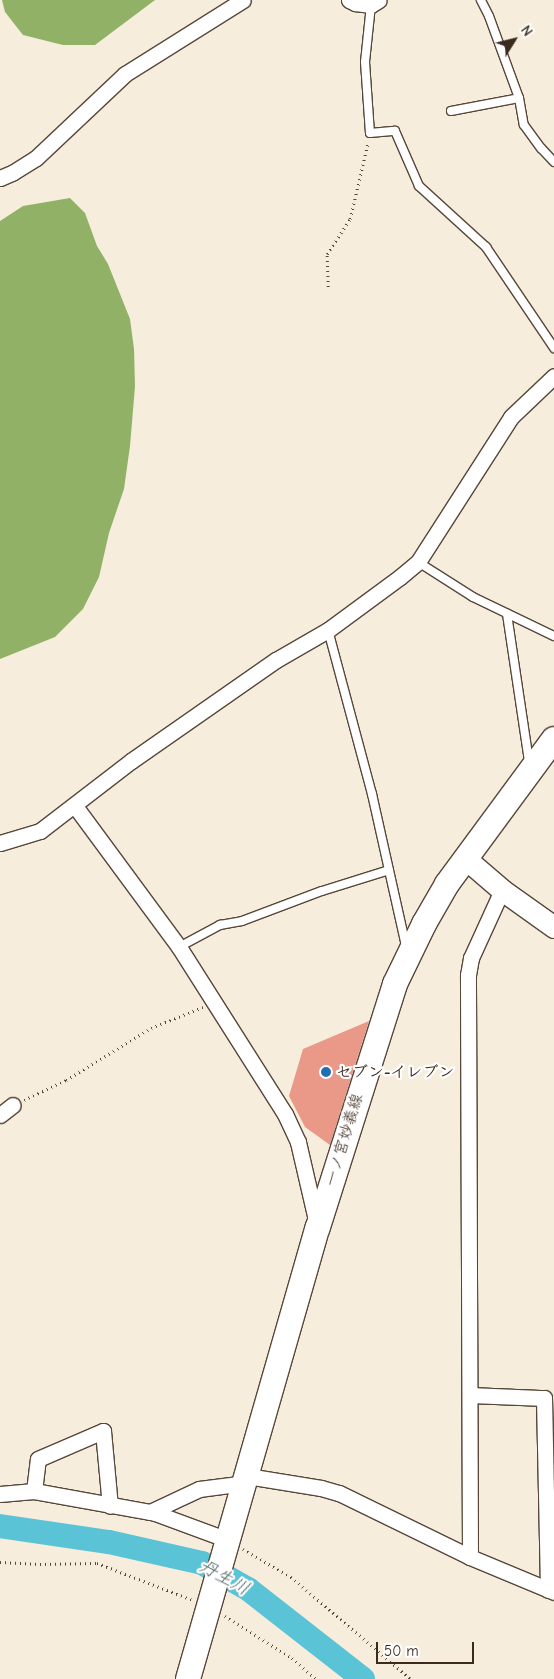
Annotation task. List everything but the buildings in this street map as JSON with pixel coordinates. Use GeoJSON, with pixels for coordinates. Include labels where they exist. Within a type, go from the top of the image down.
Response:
{"type":"FeatureCollection","features":[{"type":"Feature","properties":{"kind":"main road","name":"一ノ宮妙義線"},"geometry":{"type":"LineString","coordinates":[[209,1604],[318,1227],[395,984],[447,884],[554,739]]}},
{"type":"Feature","properties":{"kind":"main road"},"geometry":{"type":"LineString","coordinates":[[188,1679],[209,1604]]}},
{"type":"Feature","properties":{"kind":"street"},"geometry":{"type":"LineString","coordinates":[[0,178],[36,158],[125,74],[243,0]]}},
{"type":"Feature","properties":{"kind":"street"},"geometry":{"type":"LineString","coordinates":[[349,0],[355,3],[375,2]]}},
{"type":"Feature","properties":{"kind":"street"},"geometry":{"type":"LineString","coordinates":[[0,843],[40,831],[75,806],[131,761],[276,660],[328,630],[418,562],[511,417],[554,376]]}},
{"type":"Feature","properties":{"kind":"street"},"geometry":{"type":"LineString","coordinates":[[75,806],[179,946],[285,1114],[298,1142],[318,1227]]}},
{"type":"Feature","properties":{"kind":"street"},"geometry":{"type":"LineString","coordinates":[[466,859],[502,890],[554,927]]}},
{"type":"Feature","properties":{"kind":"street"},"geometry":{"type":"LineString","coordinates":[[470,1557],[471,1395],[468,976],[471,958],[502,890]]}},
{"type":"Feature","properties":{"kind":"street"},"geometry":{"type":"LineString","coordinates":[[0,1115],[14,1105]]}},
{"type":"Feature","properties":{"kind":"street"},"geometry":{"type":"LineString","coordinates":[[150,1512],[199,1489],[246,1480],[321,1488],[340,1493],[470,1557],[551,1591],[544,1398],[471,1395]]}},
{"type":"Feature","properties":{"kind":"street"},"geometry":{"type":"LineString","coordinates":[[34,1491],[38,1459],[103,1431],[110,1506]]}},
{"type":"Feature","properties":{"kind":"street"},"geometry":{"type":"LineString","coordinates":[[0,1494],[34,1491],[150,1512],[227,1545]]}},
{"type":"Feature","properties":{"kind":"lane"},"geometry":{"type":"LineString","coordinates":[[482,0],[519,98],[524,125],[554,162]]}},
{"type":"Feature","properties":{"kind":"lane"},"geometry":{"type":"LineString","coordinates":[[375,2],[365,62],[370,133],[395,131],[419,186],[486,247],[554,348]]}},
{"type":"Feature","properties":{"kind":"lane"},"geometry":{"type":"LineString","coordinates":[[451,112],[519,98]]}},
{"type":"Feature","properties":{"kind":"lane"},"geometry":{"type":"LineString","coordinates":[[418,562],[473,597],[554,636]]}},
{"type":"Feature","properties":{"kind":"lane"},"geometry":{"type":"LineString","coordinates":[[507,614],[531,770]]}},
{"type":"Feature","properties":{"kind":"lane"},"geometry":{"type":"LineString","coordinates":[[328,630],[372,794],[408,956]]}},
{"type":"Feature","properties":{"kind":"lane"},"geometry":{"type":"LineString","coordinates":[[179,946],[220,925],[242,921],[322,891],[389,870]]}},
{"type":"Feature","properties":{"kind":"path"},"geometry":{"type":"LineString","coordinates":[[328,287],[327,254],[350,219],[370,133]]}},
{"type":"Feature","properties":{"kind":"path"},"geometry":{"type":"LineString","coordinates":[[14,1105],[66,1080],[152,1028],[214,1003]]}},
{"type":"Feature","properties":{"kind":"path"},"geometry":{"type":"LineString","coordinates":[[227,1545],[291,1577],[411,1679]]}},
{"type":"Feature","properties":{"kind":"path"},"geometry":{"type":"LineString","coordinates":[[0,1562],[40,1564],[97,1563],[209,1604],[292,1658],[316,1679]]}},
{"type":"Feature","properties":{"kind":"green space"},"geometry":{"type":"Polygon","coordinates":[[[2,0],[155,0],[95,45],[63,45],[23,35],[5,12],[2,0]]]}},
{"type":"Feature","properties":{"kind":"green space"},"geometry":{"type":"Polygon","coordinates":[[[70,198],[85,213],[97,246],[108,264],[130,319],[134,349],[135,386],[124,489],[109,533],[99,577],[83,609],[55,637],[0,659],[0,221],[23,206],[70,198]]]}},
{"type":"Feature","properties":{"kind":"waterway","name":"丹生川"},"geometry":{"type":"LineString","coordinates":[[0,1526],[109,1542],[202,1563],[248,1589],[363,1679]]}},
{"type":"Feature","properties":{"kind":"place","name":"セブン-イレブン"},"geometry":{"type":"Point","coordinates":[326,1072]}}]}
